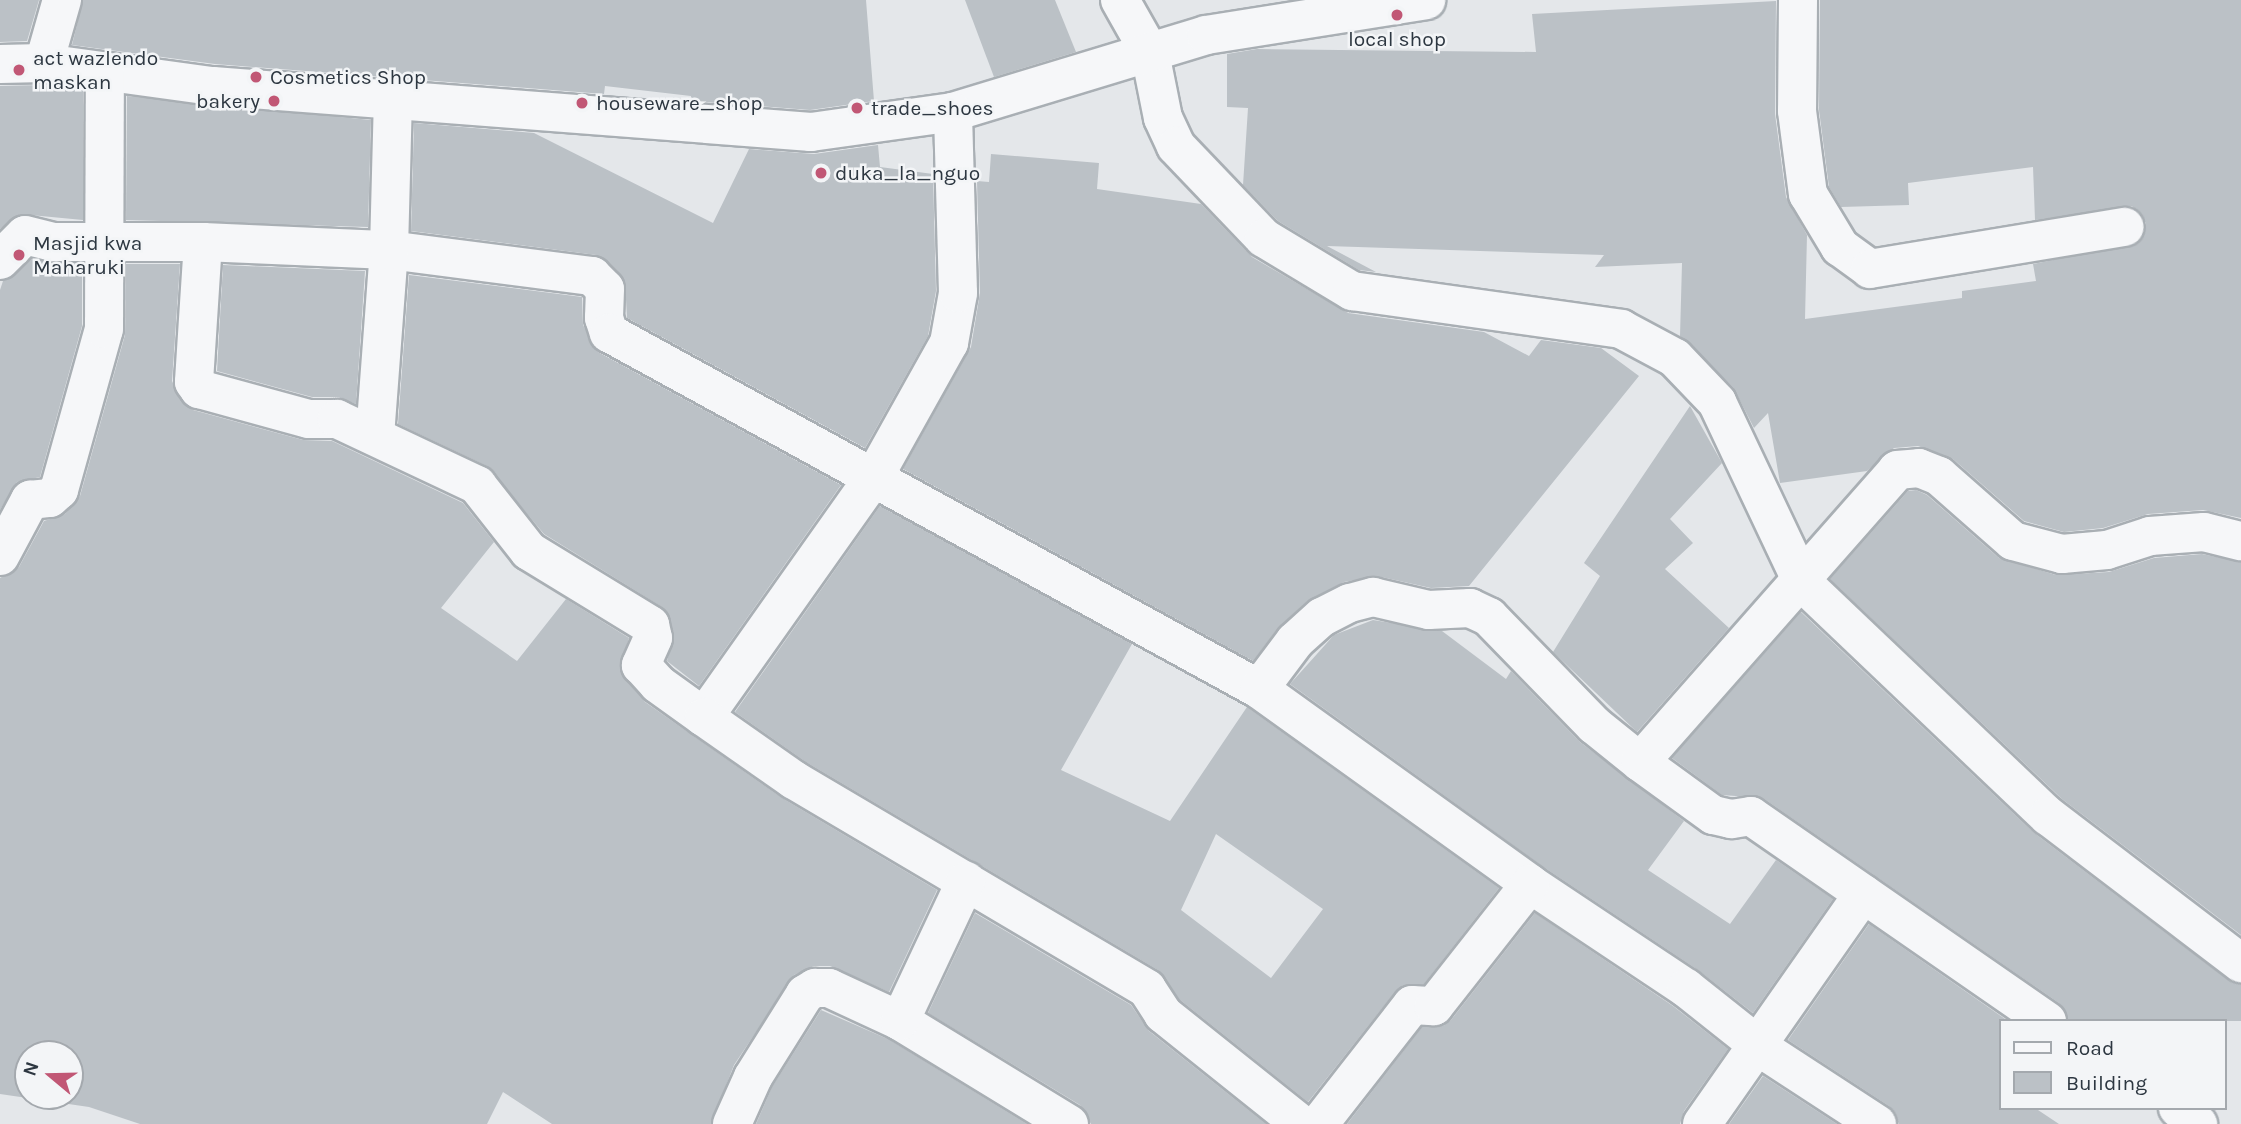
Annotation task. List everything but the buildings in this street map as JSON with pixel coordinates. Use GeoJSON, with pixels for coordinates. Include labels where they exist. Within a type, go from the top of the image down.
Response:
{"type":"FeatureCollection","features":[{"type":"Feature","properties":{"kind":"street"},"geometry":{"type":"LineString","coordinates":[[44,63],[62,0]]}},
{"type":"Feature","properties":{"kind":"street"},"geometry":{"type":"LineString","coordinates":[[1120,0],[1150,53],[1163,118],[1177,146],[1199,173],[1264,238],[1352,290],[1621,329],[1675,358],[1717,402],[1802,582],[2048,816],[2241,963]]}},
{"type":"Feature","properties":{"kind":"street"},"geometry":{"type":"LineString","coordinates":[[0,64],[44,63],[105,74],[811,132],[953,112],[1206,35],[1426,0]]}},
{"type":"Feature","properties":{"kind":"street"},"geometry":{"type":"LineString","coordinates":[[1798,0],[1797,111],[1808,194],[1840,247],[1870,269],[2125,228]]}},
{"type":"Feature","properties":{"kind":"street"},"geometry":{"type":"LineString","coordinates":[[0,556],[30,500],[50,498],[59,490],[104,329],[105,74]]}},
{"type":"Feature","properties":{"kind":"street"},"geometry":{"type":"LineString","coordinates":[[375,436],[389,250],[393,97]]}},
{"type":"Feature","properties":{"kind":"street"},"geometry":{"type":"LineString","coordinates":[[704,717],[874,477],[948,343],[958,293],[953,112]]}},
{"type":"Feature","properties":{"kind":"street"},"geometry":{"type":"LineString","coordinates":[[0,260],[25,235],[54,243],[106,240],[203,242],[389,250],[592,276],[605,289],[604,318],[609,333],[1259,689],[1530,884],[1686,988],[1756,1043],[1827,1110],[1877,1124]]}},
{"type":"Feature","properties":{"kind":"street"},"geometry":{"type":"LineString","coordinates":[[203,242],[194,382],[199,389],[309,419],[337,419],[477,485],[529,551],[650,625],[653,638],[641,665],[658,684],[794,780],[1147,989],[1163,1014],[1301,1124]]}},
{"type":"Feature","properties":{"kind":"street"},"geometry":{"type":"LineString","coordinates":[[1640,762],[1802,582],[1897,470],[1919,468],[1940,475],[2013,541],[2062,554],[2107,551],[2150,536],[2190,533],[2241,541]]}},
{"type":"Feature","properties":{"kind":"street"},"geometry":{"type":"LineString","coordinates":[[1259,689],[1295,641],[1322,617],[1350,603],[1373,597],[1429,610],[1470,608],[1489,617],[1594,725],[1713,815],[1731,819],[1751,816],[2044,1019]]}},
{"type":"Feature","properties":{"kind":"street"},"geometry":{"type":"LineString","coordinates":[[900,1021],[966,881]]}},
{"type":"Feature","properties":{"kind":"street"},"geometry":{"type":"LineString","coordinates":[[1319,1124],[1412,1005],[1434,1006],[1530,884]]}},
{"type":"Feature","properties":{"kind":"street"},"geometry":{"type":"LineString","coordinates":[[1702,1124],[1756,1043],[1863,894]]}},
{"type":"Feature","properties":{"kind":"street"},"geometry":{"type":"LineString","coordinates":[[732,1124],[753,1077],[805,994],[815,988],[829,988],[900,1021],[1069,1124]]}},
{"type":"Feature","properties":{"kind":"street"},"geometry":{"type":"LineString","coordinates":[[2180,1110],[2198,1124]]}},
{"type":"Feature","properties":{"kind":"place","name":"local shop"},"geometry":{"type":"Point","coordinates":[1397,15]}},
{"type":"Feature","properties":{"kind":"place","name":"act wazlendo maskan"},"geometry":{"type":"Point","coordinates":[19,70]}},
{"type":"Feature","properties":{"kind":"place","name":"Cosmetics Shop"},"geometry":{"type":"Point","coordinates":[256,77]}},
{"type":"Feature","properties":{"kind":"place","name":"bakery"},"geometry":{"type":"Point","coordinates":[274,101]}},
{"type":"Feature","properties":{"kind":"place","name":"houseware_shop"},"geometry":{"type":"Point","coordinates":[582,103]}},
{"type":"Feature","properties":{"kind":"place","name":"trade_shoes"},"geometry":{"type":"Point","coordinates":[857,108]}},
{"type":"Feature","properties":{"kind":"place","name":"duka_la_nguo"},"geometry":{"type":"Point","coordinates":[821,173]}},
{"type":"Feature","properties":{"kind":"place","name":"Masjid kwa Maharuki"},"geometry":{"type":"Point","coordinates":[19,255]}}]}
